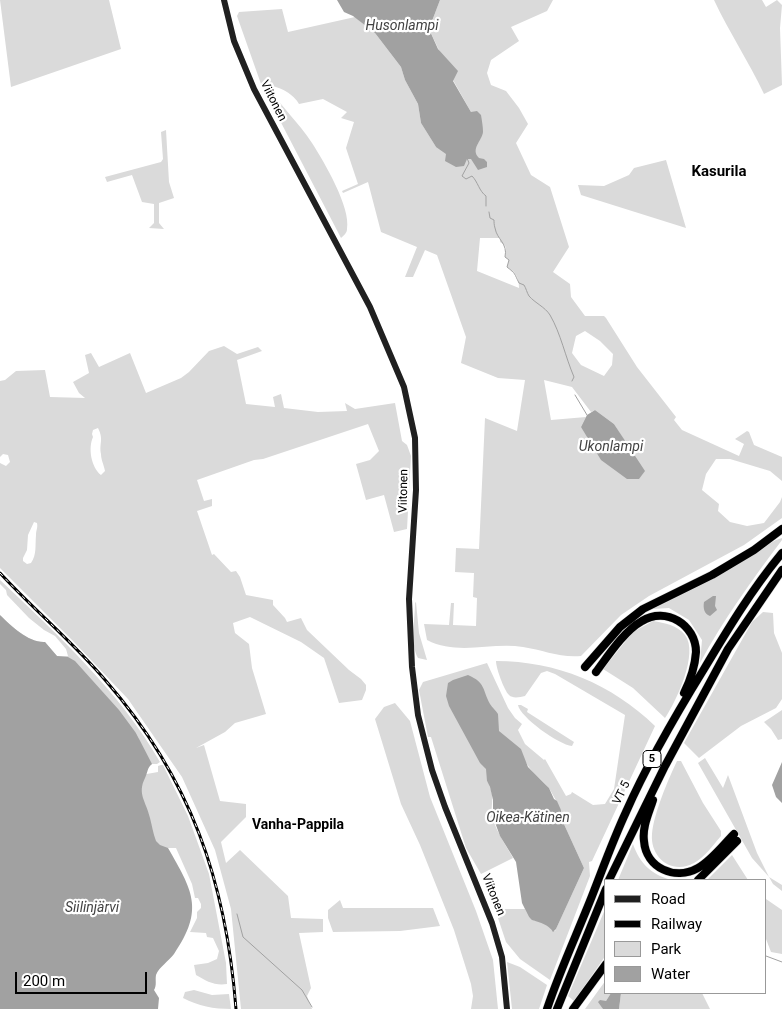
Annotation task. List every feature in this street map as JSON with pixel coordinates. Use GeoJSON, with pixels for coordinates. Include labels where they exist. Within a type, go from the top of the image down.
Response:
{"type":"FeatureCollection","features":[{"type":"Feature","properties":{"kind":"highway"},"geometry":{"type":"LineString","coordinates":[[585,667],[620,627],[643,608],[712,574],[754,550],[782,529]]}},
{"type":"Feature","properties":{"kind":"highway","name":"VT 5"},"geometry":{"type":"LineString","coordinates":[[547,1009],[625,813],[673,719],[734,620],[765,574],[782,553]]}},
{"type":"Feature","properties":{"kind":"highway","name":"5"},"geometry":{"type":"LineString","coordinates":[[609,879],[665,766],[728,649],[782,570]]}},
{"type":"Feature","properties":{"kind":"highway"},"geometry":{"type":"LineString","coordinates":[[596,672],[612,650],[642,620],[654,616],[668,616],[679,621],[693,637],[696,653],[689,683],[673,719]]}},
{"type":"Feature","properties":{"kind":"highway"},"geometry":{"type":"LineString","coordinates":[[665,766],[644,828],[645,848],[648,857],[654,864],[669,872],[679,874],[688,872],[704,864],[736,838],[699,879]]}},
{"type":"Feature","properties":{"kind":"highway"},"geometry":{"type":"LineString","coordinates":[[557,1009],[604,894]]}},
{"type":"Feature","properties":{"kind":"highway"},"geometry":{"type":"LineString","coordinates":[[575,1006],[604,967]]}},
{"type":"Feature","properties":{"kind":"main road","name":"Viitonen"},"geometry":{"type":"LineString","coordinates":[[224,0],[234,40],[254,89],[370,307],[404,387],[415,446],[416,490],[409,599],[412,667],[418,715],[444,807],[492,922],[502,957],[507,1009]]}},
{"type":"Feature","properties":{"kind":"green space"},"geometry":{"type":"Polygon","coordinates":[[[0,0],[109,0],[121,49],[11,87],[0,0]]]}},
{"type":"Feature","properties":{"kind":"green space"},"geometry":{"type":"Polygon","coordinates":[[[440,0],[553,0],[547,11],[511,27],[519,41],[491,60],[487,73],[491,85],[506,91],[528,124],[516,143],[531,175],[550,187],[569,247],[553,272],[570,284],[571,297],[585,316],[604,316],[606,318],[637,367],[676,417],[674,420],[682,430],[739,456],[744,444],[735,439],[747,431],[754,445],[782,457],[782,481],[770,471],[730,459],[716,459],[706,474],[702,490],[719,504],[718,511],[730,522],[747,526],[764,523],[782,497],[782,518],[744,545],[649,596],[621,615],[581,656],[566,656],[511,646],[451,647],[427,640],[424,624],[449,625],[451,603],[454,603],[453,625],[476,626],[477,598],[473,597],[474,573],[455,572],[456,548],[479,549],[485,418],[517,431],[525,380],[498,378],[461,363],[466,337],[437,255],[425,250],[413,277],[405,277],[417,247],[381,232],[368,182],[343,193],[342,191],[358,184],[346,148],[354,122],[341,118],[347,112],[323,99],[299,104],[297,100],[285,91],[267,86],[312,143],[336,185],[347,220],[346,232],[341,238],[261,84],[237,16],[239,12],[282,9],[288,32],[355,17],[375,33],[401,67],[405,80],[418,104],[421,123],[436,147],[477,112],[471,112],[453,80],[429,29],[440,0]],[[480,238],[477,271],[519,288],[516,276],[507,267],[509,260],[505,257],[506,248],[500,242],[500,238],[480,238]],[[585,331],[576,336],[572,353],[581,365],[604,376],[612,365],[613,354],[600,341],[585,331]],[[544,380],[551,420],[586,417],[581,427],[627,445],[614,424],[595,410],[591,412],[572,387],[544,380]]]}},
{"type":"Feature","properties":{"kind":"green space"},"geometry":{"type":"Polygon","coordinates":[[[714,0],[762,0],[766,7],[777,0],[782,5],[780,28],[782,85],[764,94],[714,0]]]}},
{"type":"Feature","properties":{"kind":"green space"},"geometry":{"type":"Polygon","coordinates":[[[166,130],[169,182],[174,198],[159,203],[159,223],[164,229],[149,228],[154,223],[154,204],[142,202],[132,175],[107,182],[105,177],[161,162],[163,159],[161,132],[166,130]]]}},
{"type":"Feature","properties":{"kind":"green space"},"geometry":{"type":"Polygon","coordinates":[[[666,160],[686,228],[581,195],[578,185],[604,186],[629,175],[634,168],[666,160]]]}},
{"type":"Feature","properties":{"kind":"green space"},"geometry":{"type":"Polygon","coordinates":[[[224,346],[237,354],[258,347],[262,351],[237,360],[246,404],[275,407],[273,397],[281,394],[284,408],[318,412],[347,411],[345,403],[355,409],[395,403],[402,441],[407,445],[411,456],[407,529],[394,532],[384,495],[366,500],[356,464],[370,460],[379,451],[368,424],[197,480],[204,501],[212,499],[212,506],[197,511],[212,555],[214,554],[231,572],[236,571],[246,595],[273,600],[273,605],[287,622],[301,618],[307,630],[366,685],[362,700],[339,703],[324,658],[301,642],[250,617],[233,623],[235,633],[249,644],[252,668],[266,714],[235,723],[225,732],[196,748],[204,745],[220,801],[246,804],[246,817],[221,842],[226,863],[240,850],[288,896],[291,918],[323,919],[323,932],[299,933],[311,988],[307,996],[312,1009],[241,1009],[231,909],[215,850],[182,777],[128,699],[0,568],[0,463],[6,466],[10,462],[8,455],[3,454],[0,457],[0,381],[5,380],[16,371],[45,370],[50,397],[85,398],[79,393],[73,382],[89,373],[85,355],[91,353],[99,367],[130,353],[146,393],[181,378],[209,351],[224,346]],[[98,428],[93,430],[91,452],[95,467],[101,475],[105,471],[101,456],[101,436],[98,428]],[[34,522],[28,535],[27,550],[23,558],[23,561],[27,564],[31,563],[35,553],[37,523],[34,522]]]}},
{"type":"Feature","properties":{"kind":"green space"},"geometry":{"type":"Polygon","coordinates":[[[782,538],[728,616],[700,663],[702,640],[689,620],[669,608],[652,609],[782,538]]]}},
{"type":"Feature","properties":{"kind":"green space"},"geometry":{"type":"Polygon","coordinates":[[[0,580],[87,665],[126,712],[160,762],[149,766],[138,745],[139,739],[136,733],[17,635],[0,615],[27,637],[39,642],[45,642],[57,656],[68,656],[66,649],[55,636],[29,618],[7,595],[6,590],[0,584],[0,580]]]}},
{"type":"Feature","properties":{"kind":"green space"},"geometry":{"type":"Polygon","coordinates":[[[416,602],[419,633],[427,660],[418,658],[414,646],[416,602]]]}},
{"type":"Feature","properties":{"kind":"green space"},"geometry":{"type":"Polygon","coordinates":[[[763,612],[773,613],[774,633],[782,653],[782,699],[776,708],[741,726],[699,758],[684,743],[752,622],[763,612]]]}},
{"type":"Feature","properties":{"kind":"green space"},"geometry":{"type":"Polygon","coordinates":[[[653,621],[675,627],[685,635],[689,643],[688,665],[675,701],[665,718],[633,688],[603,669],[633,632],[653,621]]]}},
{"type":"Feature","properties":{"kind":"green space"},"geometry":{"type":"Polygon","coordinates":[[[496,661],[540,665],[582,678],[620,698],[655,726],[592,861],[589,862],[590,876],[550,980],[520,959],[506,942],[495,909],[525,909],[529,917],[551,927],[552,931],[555,931],[584,868],[562,821],[561,809],[549,789],[530,768],[522,753],[487,781],[492,792],[492,814],[495,824],[513,858],[481,874],[466,848],[431,737],[428,737],[419,690],[423,682],[487,663],[508,708],[522,724],[518,730],[525,744],[545,759],[566,796],[572,792],[593,805],[605,804],[614,789],[625,715],[547,671],[541,673],[525,696],[512,697],[503,684],[496,661]]]}},
{"type":"Feature","properties":{"kind":"green space"},"geometry":{"type":"Polygon","coordinates":[[[395,703],[410,721],[430,797],[476,911],[493,960],[498,1009],[471,1009],[473,996],[471,984],[454,930],[420,845],[401,804],[375,719],[384,707],[395,703]]]}},
{"type":"Feature","properties":{"kind":"green space"},"geometry":{"type":"Polygon","coordinates":[[[518,705],[528,709],[527,712],[574,742],[572,746],[558,741],[541,730],[525,716],[518,705]]]}},
{"type":"Feature","properties":{"kind":"green space"},"geometry":{"type":"Polygon","coordinates":[[[782,710],[782,739],[778,740],[764,722],[782,710]]]}},
{"type":"Feature","properties":{"kind":"green space"},"geometry":{"type":"Polygon","coordinates":[[[705,758],[723,788],[728,775],[757,853],[769,877],[752,858],[698,763],[705,758]]]}},
{"type":"Feature","properties":{"kind":"green space"},"geometry":{"type":"Polygon","coordinates":[[[677,761],[681,761],[703,803],[721,831],[721,836],[702,858],[686,866],[678,867],[664,862],[659,857],[652,843],[653,826],[658,807],[677,761]]]}},
{"type":"Feature","properties":{"kind":"green space"},"geometry":{"type":"Polygon","coordinates":[[[163,765],[188,816],[209,874],[226,963],[227,984],[215,984],[196,975],[194,965],[208,963],[217,959],[219,951],[213,938],[207,937],[206,933],[190,932],[201,904],[198,898],[195,898],[192,884],[176,848],[153,848],[133,779],[141,775],[158,772],[158,766],[163,765]]]}},
{"type":"Feature","properties":{"kind":"green space"},"geometry":{"type":"Polygon","coordinates":[[[633,844],[639,857],[647,867],[658,875],[668,879],[618,879],[633,844]]]}},
{"type":"Feature","properties":{"kind":"green space"},"geometry":{"type":"Polygon","coordinates":[[[732,855],[747,879],[708,879],[732,855]]]}},
{"type":"Feature","properties":{"kind":"green space"},"geometry":{"type":"Polygon","coordinates":[[[769,877],[782,885],[782,891],[773,884],[769,877]]]}},
{"type":"Feature","properties":{"kind":"green space"},"geometry":{"type":"Polygon","coordinates":[[[340,900],[343,908],[433,908],[440,926],[400,931],[333,932],[328,918],[328,910],[340,900]]]}},
{"type":"Feature","properties":{"kind":"green space"},"geometry":{"type":"Polygon","coordinates":[[[767,900],[782,910],[782,954],[771,952],[767,942],[767,900]]]}},
{"type":"Feature","properties":{"kind":"green space"},"geometry":{"type":"Polygon","coordinates":[[[604,912],[604,958],[574,1001],[568,996],[604,912]]]}},
{"type":"Feature","properties":{"kind":"green space"},"geometry":{"type":"Polygon","coordinates":[[[507,962],[520,967],[547,985],[539,1009],[512,1009],[507,962]]]}},
{"type":"Feature","properties":{"kind":"green space"},"geometry":{"type":"Polygon","coordinates":[[[604,983],[604,994],[610,994],[606,1001],[603,1001],[601,1004],[603,1009],[585,1009],[604,983]]]}},
{"type":"Feature","properties":{"kind":"green space"},"geometry":{"type":"Polygon","coordinates":[[[194,990],[212,995],[229,994],[231,1009],[206,1006],[183,998],[185,992],[194,990]]]}},
{"type":"Feature","properties":{"kind":"green space"},"geometry":{"type":"Polygon","coordinates":[[[621,994],[702,994],[710,1009],[619,1009],[621,994]]]}},
{"type":"Feature","properties":{"kind":"water","name":"Husonlampi"},"geometry":{"type":"Polygon","coordinates":[[[337,0],[440,0],[429,29],[438,49],[458,71],[453,81],[471,112],[477,111],[481,115],[483,132],[476,151],[479,158],[487,162],[487,167],[478,170],[471,159],[467,159],[464,166],[456,167],[445,161],[446,154],[436,147],[421,123],[418,104],[405,80],[401,67],[375,33],[353,16],[344,12],[337,0]]]}},
{"type":"Feature","properties":{"kind":"water","name":"Ukonlampi"},"geometry":{"type":"Polygon","coordinates":[[[595,410],[614,424],[645,471],[639,479],[627,479],[601,460],[581,427],[587,415],[595,410]]]}},
{"type":"Feature","properties":{"kind":"water"},"geometry":{"type":"Polygon","coordinates":[[[716,596],[715,606],[717,610],[710,616],[704,610],[704,602],[716,596]]]}},
{"type":"Feature","properties":{"kind":"water","name":"Siilinjärvi"},"geometry":{"type":"Polygon","coordinates":[[[0,615],[27,637],[39,642],[45,642],[57,656],[68,657],[75,661],[119,710],[136,733],[152,764],[148,769],[143,784],[143,798],[156,841],[168,848],[189,888],[192,900],[190,924],[184,938],[174,954],[159,969],[156,975],[154,990],[159,998],[158,1009],[0,1009],[0,615]]]}},
{"type":"Feature","properties":{"kind":"water","name":"Oikea-Kätinen"},"geometry":{"type":"Polygon","coordinates":[[[468,675],[481,684],[490,704],[498,714],[499,731],[521,749],[528,767],[549,788],[554,799],[557,801],[563,822],[584,868],[553,932],[547,925],[532,920],[522,903],[516,862],[500,836],[493,817],[493,800],[487,781],[486,769],[480,763],[449,706],[446,696],[448,683],[468,675]]]}},
{"type":"Feature","properties":{"kind":"water"},"geometry":{"type":"Polygon","coordinates":[[[782,762],[782,803],[776,797],[772,785],[782,762]]]}},
{"type":"Feature","properties":{"kind":"water"},"geometry":{"type":"Polygon","coordinates":[[[610,994],[621,994],[619,1009],[603,1009],[598,1002],[600,1000],[606,1001],[610,994]]]}},
{"type":"Feature","properties":{"kind":"waterway"},"geometry":{"type":"LineString","coordinates":[[467,158],[469,163],[462,176],[466,179],[472,176],[474,178],[486,196],[486,206]]}},
{"type":"Feature","properties":{"kind":"waterway"},"geometry":{"type":"LineString","coordinates":[[489,212],[490,218],[494,220],[496,232],[504,245],[505,257],[509,260],[507,267],[519,283],[524,285],[529,296],[548,312],[554,322],[574,377],[572,381]]}},
{"type":"Feature","properties":{"kind":"waterway"},"geometry":{"type":"LineString","coordinates":[[575,395],[587,415]]}},
{"type":"Feature","properties":{"kind":"waterway"},"geometry":{"type":"LineString","coordinates":[[237,914],[243,937],[302,990],[312,1007]]}},
{"type":"Feature","properties":{"kind":"waterway"},"geometry":{"type":"LineString","coordinates":[[767,956],[782,962]]}},
{"type":"Feature","properties":{"kind":"railway"},"geometry":{"type":"LineString","coordinates":[[0,573],[106,681],[136,718],[161,756],[182,794],[199,834],[213,875],[231,962],[236,1009]]}},
{"type":"Feature","properties":{"kind":"district","name":"Kasurila"},"geometry":{"type":"Point","coordinates":[719,172]}},
{"type":"Feature","properties":{"kind":"district","name":"Vanha-Pappila"},"geometry":{"type":"Point","coordinates":[298,825]}}]}
